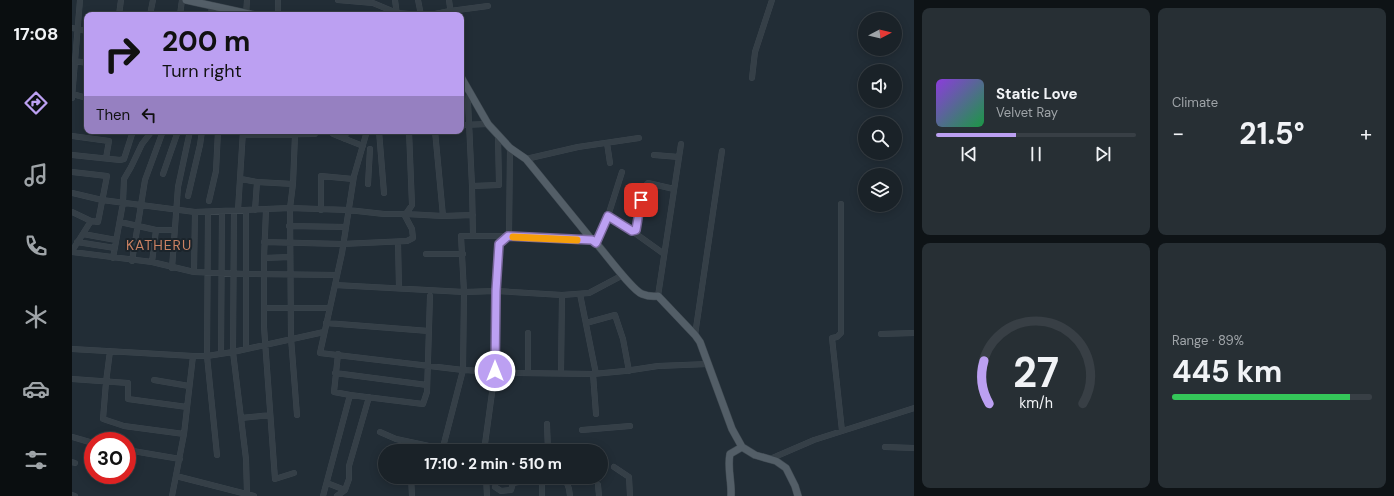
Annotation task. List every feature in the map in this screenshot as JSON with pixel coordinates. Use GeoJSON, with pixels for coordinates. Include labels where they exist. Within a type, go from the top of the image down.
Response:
{"type":"FeatureCollection","features":[{"type":"Feature","properties":{"kind":"main road"},"geometry":{"type":"LineString","coordinates":[[186,0],[241,12]]}},
{"type":"Feature","properties":{"kind":"main road"},"geometry":{"type":"LineString","coordinates":[[464,83],[488,124],[510,148],[526,159],[623,275],[641,294],[650,297],[658,296],[695,335],[700,342],[732,429],[742,447],[755,454],[776,461],[786,468],[798,496]]}},
{"type":"Feature","properties":{"kind":"main road"},"geometry":{"type":"LineString","coordinates":[[731,496],[732,488],[728,461],[730,454],[742,447]]}},
{"type":"Feature","properties":{"kind":"street"},"geometry":{"type":"LineString","coordinates":[[72,98],[75,61],[75,29],[80,0]]}},
{"type":"Feature","properties":{"kind":"street"},"geometry":{"type":"LineString","coordinates":[[119,12],[121,0]]}},
{"type":"Feature","properties":{"kind":"street"},"geometry":{"type":"LineString","coordinates":[[151,12],[153,0]]}},
{"type":"Feature","properties":{"kind":"street"},"geometry":{"type":"LineString","coordinates":[[180,12],[182,0]]}},
{"type":"Feature","properties":{"kind":"street"},"geometry":{"type":"LineString","coordinates":[[247,0],[249,12]]}},
{"type":"Feature","properties":{"kind":"street"},"geometry":{"type":"LineString","coordinates":[[278,0],[278,12]]}},
{"type":"Feature","properties":{"kind":"street"},"geometry":{"type":"LineString","coordinates":[[338,0],[373,2],[393,12]]}},
{"type":"Feature","properties":{"kind":"street"},"geometry":{"type":"LineString","coordinates":[[395,0],[397,12]]}},
{"type":"Feature","properties":{"kind":"street"},"geometry":{"type":"LineString","coordinates":[[418,0],[420,12]]}},
{"type":"Feature","properties":{"kind":"street"},"geometry":{"type":"LineString","coordinates":[[449,0],[450,12]]}},
{"type":"Feature","properties":{"kind":"street"},"geometry":{"type":"LineString","coordinates":[[752,78],[755,52],[772,0]]}},
{"type":"Feature","properties":{"kind":"street"},"geometry":{"type":"LineString","coordinates":[[211,12],[212,5]]}},
{"type":"Feature","properties":{"kind":"street"},"geometry":{"type":"LineString","coordinates":[[455,12],[488,6]]}},
{"type":"Feature","properties":{"kind":"street"},"geometry":{"type":"LineString","coordinates":[[75,61],[84,62]]}},
{"type":"Feature","properties":{"kind":"street"},"geometry":{"type":"LineString","coordinates":[[469,92],[468,102],[473,236]]}},
{"type":"Feature","properties":{"kind":"street"},"geometry":{"type":"LineString","coordinates":[[72,94],[84,97]]}},
{"type":"Feature","properties":{"kind":"street"},"geometry":{"type":"LineString","coordinates":[[464,125],[488,124]]}},
{"type":"Feature","properties":{"kind":"street"},"geometry":{"type":"LineString","coordinates":[[72,155],[120,160],[124,158],[132,134]]}},
{"type":"Feature","properties":{"kind":"street"},"geometry":{"type":"LineString","coordinates":[[113,258],[123,203],[124,178],[142,144],[150,134]]}},
{"type":"Feature","properties":{"kind":"street"},"geometry":{"type":"LineString","coordinates":[[132,261],[145,180],[162,134]]}},
{"type":"Feature","properties":{"kind":"street"},"geometry":{"type":"LineString","coordinates":[[163,174],[177,134]]}},
{"type":"Feature","properties":{"kind":"street"},"geometry":{"type":"LineString","coordinates":[[172,268],[178,187],[189,134]]}},
{"type":"Feature","properties":{"kind":"street"},"geometry":{"type":"LineString","coordinates":[[188,196],[202,134]]}},
{"type":"Feature","properties":{"kind":"street"},"geometry":{"type":"LineString","coordinates":[[209,201],[216,172],[218,134]]}},
{"type":"Feature","properties":{"kind":"street"},"geometry":{"type":"LineString","coordinates":[[243,134],[241,179],[236,210],[232,352],[246,458],[247,494]]}},
{"type":"Feature","properties":{"kind":"street"},"geometry":{"type":"LineString","coordinates":[[269,134],[315,134]]}},
{"type":"Feature","properties":{"kind":"street"},"geometry":{"type":"LineString","coordinates":[[334,134],[362,147],[370,149],[381,148]]}},
{"type":"Feature","properties":{"kind":"street"},"geometry":{"type":"LineString","coordinates":[[345,139],[346,134]]}},
{"type":"Feature","properties":{"kind":"street"},"geometry":{"type":"LineString","coordinates":[[366,134],[353,179],[337,275],[320,353],[463,370],[528,373],[595,374],[658,366],[708,364]]}},
{"type":"Feature","properties":{"kind":"street"},"geometry":{"type":"LineString","coordinates":[[379,134],[384,192]]}},
{"type":"Feature","properties":{"kind":"street"},"geometry":{"type":"LineString","coordinates":[[405,214],[412,205],[409,134]]}},
{"type":"Feature","properties":{"kind":"street"},"geometry":{"type":"LineString","coordinates":[[435,134],[443,216]]}},
{"type":"Feature","properties":{"kind":"street"},"geometry":{"type":"LineString","coordinates":[[295,135],[293,184],[290,208],[290,275],[291,338],[297,415]]}},
{"type":"Feature","properties":{"kind":"street"},"geometry":{"type":"LineString","coordinates":[[72,136],[110,142],[106,158]]}},
{"type":"Feature","properties":{"kind":"street"},"geometry":{"type":"LineString","coordinates":[[472,186],[499,185],[498,136]]}},
{"type":"Feature","properties":{"kind":"street"},"geometry":{"type":"LineString","coordinates":[[526,159],[578,147],[639,138]]}},
{"type":"Feature","properties":{"kind":"street"},"geometry":{"type":"LineString","coordinates":[[607,143],[610,163]]}},
{"type":"Feature","properties":{"kind":"street"},"geometry":{"type":"LineString","coordinates":[[658,296],[681,144]]}},
{"type":"Feature","properties":{"kind":"street"},"geometry":{"type":"LineString","coordinates":[[485,444],[495,371],[496,291],[499,244],[508,236],[510,148]]}},
{"type":"Feature","properties":{"kind":"street"},"geometry":{"type":"LineString","coordinates":[[368,184],[370,149]]}},
{"type":"Feature","properties":{"kind":"street"},"geometry":{"type":"LineString","coordinates":[[695,335],[722,151]]}},
{"type":"Feature","properties":{"kind":"street"},"geometry":{"type":"LineString","coordinates":[[654,155],[679,157]]}},
{"type":"Feature","properties":{"kind":"street"},"geometry":{"type":"LineString","coordinates":[[72,172],[107,176],[98,222],[91,221],[72,213]]}},
{"type":"Feature","properties":{"kind":"street"},"geometry":{"type":"LineString","coordinates":[[444,444],[463,370],[464,292],[461,236],[508,236],[594,242],[608,216],[622,172]]}},
{"type":"Feature","properties":{"kind":"street"},"geometry":{"type":"LineString","coordinates":[[321,210],[321,176],[353,179]]}},
{"type":"Feature","properties":{"kind":"street"},"geometry":{"type":"LineString","coordinates":[[241,179],[257,182],[293,184]]}},
{"type":"Feature","properties":{"kind":"street"},"geometry":{"type":"LineString","coordinates":[[255,210],[257,182]]}},
{"type":"Feature","properties":{"kind":"street"},"geometry":{"type":"LineString","coordinates":[[632,231],[636,230],[643,188],[648,183],[674,189]]}},
{"type":"Feature","properties":{"kind":"street"},"geometry":{"type":"LineString","coordinates":[[72,193],[102,200],[195,212],[290,208],[443,216],[473,215]]}},
{"type":"Feature","properties":{"kind":"street"},"geometry":{"type":"LineString","coordinates":[[840,204],[841,333],[837,337],[832,338],[842,431]]}},
{"type":"Feature","properties":{"kind":"street"},"geometry":{"type":"LineString","coordinates":[[246,210],[246,349]]}},
{"type":"Feature","properties":{"kind":"street"},"geometry":{"type":"LineString","coordinates":[[266,210],[264,242],[265,344],[275,479],[294,473]]}},
{"type":"Feature","properties":{"kind":"street"},"geometry":{"type":"LineString","coordinates":[[221,354],[222,211]]}},
{"type":"Feature","properties":{"kind":"street"},"geometry":{"type":"LineString","coordinates":[[194,272],[195,212]]}},
{"type":"Feature","properties":{"kind":"street"},"geometry":{"type":"LineString","coordinates":[[208,212],[207,356],[217,455]]}},
{"type":"Feature","properties":{"kind":"street"},"geometry":{"type":"LineString","coordinates":[[264,242],[342,244],[407,242],[413,238],[412,228],[405,214]]}},
{"type":"Feature","properties":{"kind":"street"},"geometry":{"type":"LineString","coordinates":[[608,216],[664,254]]}},
{"type":"Feature","properties":{"kind":"street"},"geometry":{"type":"LineString","coordinates":[[91,221],[72,252],[132,261],[152,262],[172,268],[194,272],[337,275]]}},
{"type":"Feature","properties":{"kind":"street"},"geometry":{"type":"LineString","coordinates":[[120,222],[156,230],[174,230]]}},
{"type":"Feature","properties":{"kind":"street"},"geometry":{"type":"LineString","coordinates":[[290,226],[346,227]]}},
{"type":"Feature","properties":{"kind":"street"},"geometry":{"type":"LineString","coordinates":[[152,262],[156,230]]}},
{"type":"Feature","properties":{"kind":"street"},"geometry":{"type":"LineString","coordinates":[[83,234],[116,240]]}},
{"type":"Feature","properties":{"kind":"street"},"geometry":{"type":"LineString","coordinates":[[77,242],[115,248]]}},
{"type":"Feature","properties":{"kind":"street"},"geometry":{"type":"LineString","coordinates":[[398,242],[399,288]]}},
{"type":"Feature","properties":{"kind":"street"},"geometry":{"type":"LineString","coordinates":[[426,254],[463,254]]}},
{"type":"Feature","properties":{"kind":"street"},"geometry":{"type":"LineString","coordinates":[[264,258],[290,257]]}},
{"type":"Feature","properties":{"kind":"street"},"geometry":{"type":"LineString","coordinates":[[335,284],[464,292],[496,291],[562,295],[589,293],[623,275]]}},
{"type":"Feature","properties":{"kind":"street"},"geometry":{"type":"LineString","coordinates":[[580,294],[595,374],[596,414]]}},
{"type":"Feature","properties":{"kind":"street"},"geometry":{"type":"LineString","coordinates":[[561,373],[562,295]]}},
{"type":"Feature","properties":{"kind":"street"},"geometry":{"type":"LineString","coordinates":[[338,354],[334,392],[423,404],[427,392],[430,296]]}},
{"type":"Feature","properties":{"kind":"street"},"geometry":{"type":"LineString","coordinates":[[264,308],[330,308]]}},
{"type":"Feature","properties":{"kind":"street"},"geometry":{"type":"LineString","coordinates":[[586,323],[615,315],[623,339],[628,371]]}},
{"type":"Feature","properties":{"kind":"street"},"geometry":{"type":"LineString","coordinates":[[326,323],[429,331]]}},
{"type":"Feature","properties":{"kind":"street"},"geometry":{"type":"LineString","coordinates":[[72,349],[207,356],[324,332]]}},
{"type":"Feature","properties":{"kind":"street"},"geometry":{"type":"LineString","coordinates":[[528,333],[528,373]]}},
{"type":"Feature","properties":{"kind":"street"},"geometry":{"type":"LineString","coordinates":[[882,334],[914,333]]}},
{"type":"Feature","properties":{"kind":"street"},"geometry":{"type":"LineString","coordinates":[[110,351],[103,419],[124,426],[184,434]]}},
{"type":"Feature","properties":{"kind":"street"},"geometry":{"type":"LineString","coordinates":[[172,496],[184,434],[193,356]]}},
{"type":"Feature","properties":{"kind":"street"},"geometry":{"type":"LineString","coordinates":[[335,373],[427,385]]}},
{"type":"Feature","properties":{"kind":"street"},"geometry":{"type":"LineString","coordinates":[[72,379],[128,383],[128,399],[187,407]]}},
{"type":"Feature","properties":{"kind":"street"},"geometry":{"type":"LineString","coordinates":[[154,380],[190,386]]}},
{"type":"Feature","properties":{"kind":"street"},"geometry":{"type":"LineString","coordinates":[[323,496],[350,395]]}},
{"type":"Feature","properties":{"kind":"street"},"geometry":{"type":"LineString","coordinates":[[337,496],[345,490],[349,479],[349,466],[369,396]]}},
{"type":"Feature","properties":{"kind":"street"},"geometry":{"type":"LineString","coordinates":[[770,459],[814,440],[914,408]]}},
{"type":"Feature","properties":{"kind":"street"},"geometry":{"type":"LineString","coordinates":[[241,418],[270,415]]}},
{"type":"Feature","properties":{"kind":"street"},"geometry":{"type":"LineString","coordinates":[[548,424],[548,444]]}},
{"type":"Feature","properties":{"kind":"street"},"geometry":{"type":"LineString","coordinates":[[582,430],[630,426]]}},
{"type":"Feature","properties":{"kind":"street"},"geometry":{"type":"LineString","coordinates":[[380,432],[396,439],[417,444]]}},
{"type":"Feature","properties":{"kind":"street"},"geometry":{"type":"LineString","coordinates":[[72,437],[84,440]]}},
{"type":"Feature","properties":{"kind":"street"},"geometry":{"type":"LineString","coordinates":[[885,446],[914,448]]}},
{"type":"Feature","properties":{"kind":"street"},"geometry":{"type":"LineString","coordinates":[[136,452],[180,459]]}},
{"type":"Feature","properties":{"kind":"street"},"geometry":{"type":"LineString","coordinates":[[614,467],[629,477],[630,496]]}},
{"type":"Feature","properties":{"kind":"street"},"geometry":{"type":"LineString","coordinates":[[176,476],[254,496]]}},
{"type":"Feature","properties":{"kind":"street"},"geometry":{"type":"LineString","coordinates":[[327,483],[345,490]]}},
{"type":"Feature","properties":{"kind":"street"},"geometry":{"type":"LineString","coordinates":[[412,484],[412,496]]}},
{"type":"Feature","properties":{"kind":"street"},"geometry":{"type":"LineString","coordinates":[[486,484],[487,496]]}},
{"type":"Feature","properties":{"kind":"street"},"geometry":{"type":"LineString","coordinates":[[494,487],[501,490],[511,490],[513,484]]}},
{"type":"Feature","properties":{"kind":"street"},"geometry":{"type":"LineString","coordinates":[[542,496],[543,484]]}},
{"type":"Feature","properties":{"kind":"street"},"geometry":{"type":"LineString","coordinates":[[567,484],[570,496]]}},
{"type":"Feature","properties":{"kind":"street"},"geometry":{"type":"LineString","coordinates":[[598,485],[599,496]]}},
{"type":"Feature","properties":{"kind":"slow traffic"},"geometry":{"type":"LineString","coordinates":[[513,237],[577,240]]}},
{"type":"Feature","properties":{"kind":"district","name":"KATHERU"},"geometry":{"type":"Point","coordinates":[159,245]}},
{"type":"Feature","properties":{"kind":"route"},"geometry":{"type":"LineString","coordinates":[[495,371],[496,291],[499,244],[508,236],[592,240],[596,243],[608,216],[632,231],[636,230],[641,200]]}}]}
